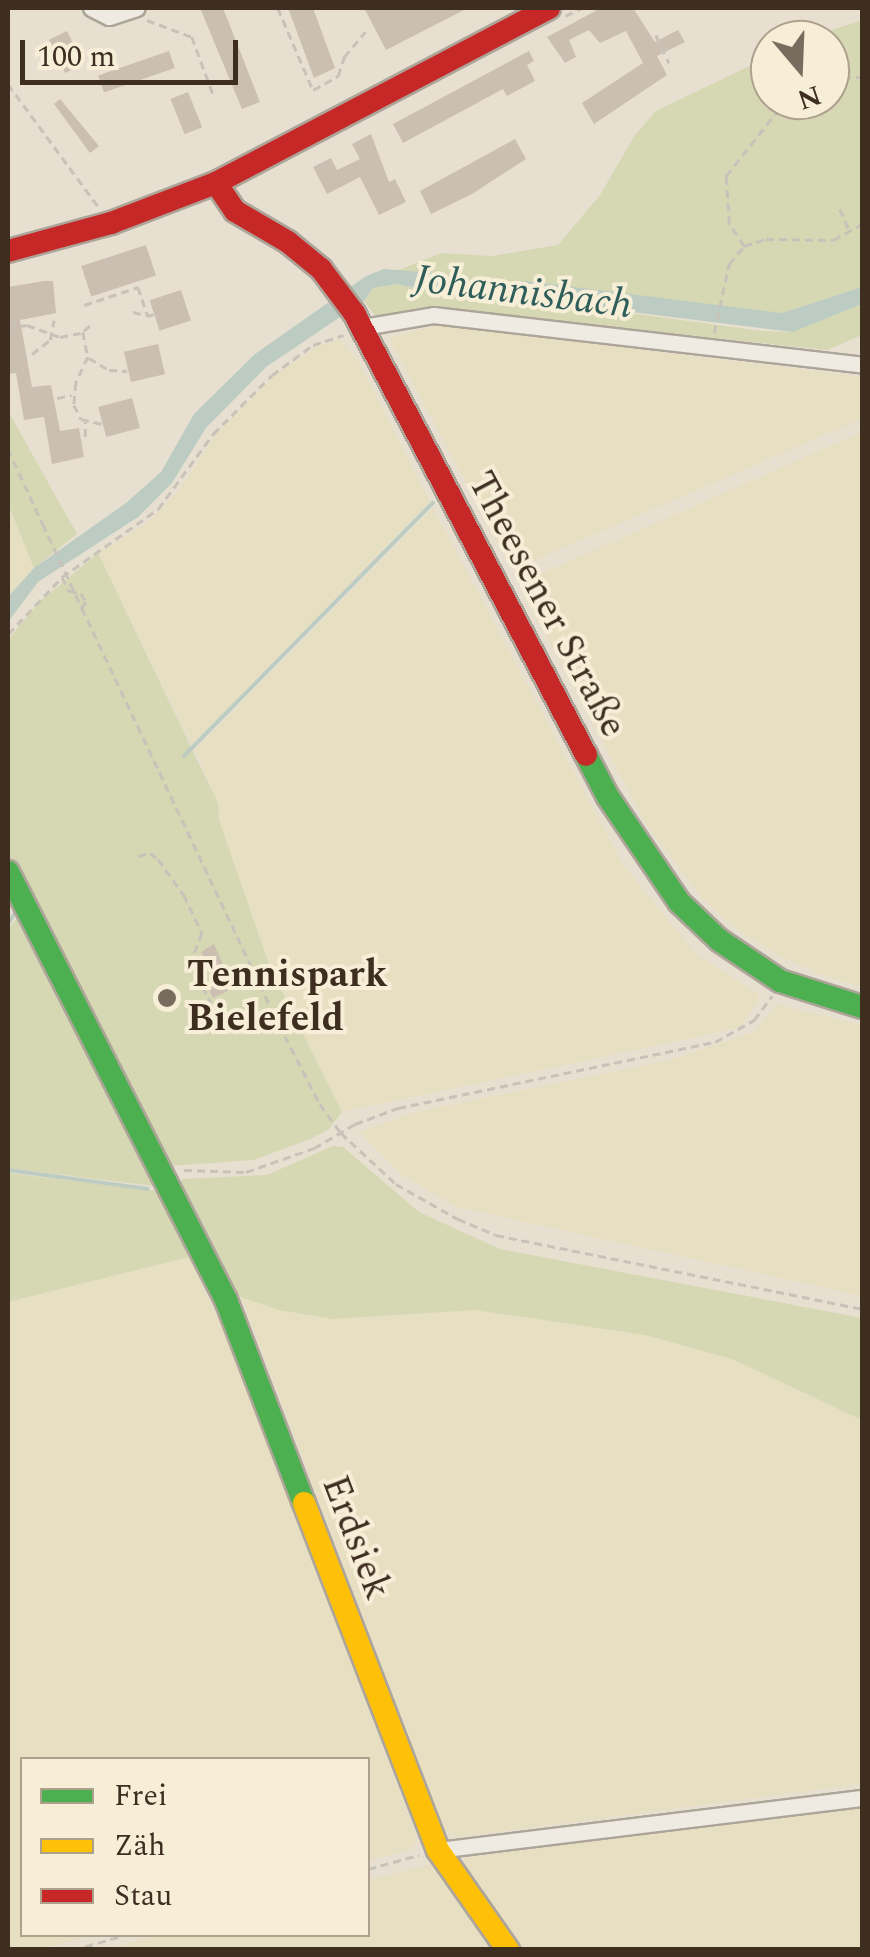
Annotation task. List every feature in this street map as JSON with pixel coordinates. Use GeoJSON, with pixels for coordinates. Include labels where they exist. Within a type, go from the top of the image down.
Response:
{"type":"FeatureCollection","features":[{"type":"Feature","properties":{"kind":"street"},"geometry":{"type":"LineString","coordinates":[[91,8],[108,17],[132,10]]}},
{"type":"Feature","properties":{"kind":"street"},"geometry":{"type":"LineString","coordinates":[[8,251],[110,224],[216,183],[550,8]]}},
{"type":"Feature","properties":{"kind":"street","name":"Theesener Straße"},"geometry":{"type":"LineString","coordinates":[[216,183],[234,211],[288,242],[338,290],[363,327],[546,682],[643,854],[679,902],[719,940],[780,981],[862,1007]]}},
{"type":"Feature","properties":{"kind":"street"},"geometry":{"type":"LineString","coordinates":[[363,327],[433,315],[862,365]]}},
{"type":"Feature","properties":{"kind":"street","name":"Erdsiek"},"geometry":{"type":"LineString","coordinates":[[8,872],[226,1300],[438,1850],[508,1950]]}},
{"type":"Feature","properties":{"kind":"street"},"geometry":{"type":"LineString","coordinates":[[438,1850],[862,1798]]}},
{"type":"Feature","properties":{"kind":"path"},"geometry":{"type":"LineString","coordinates":[[278,8],[312,90],[338,76],[344,56],[365,32]]}},
{"type":"Feature","properties":{"kind":"path"},"geometry":{"type":"LineString","coordinates":[[132,10],[192,37],[213,94]]}},
{"type":"Feature","properties":{"kind":"path"},"geometry":{"type":"LineString","coordinates":[[656,35],[669,63]]}},
{"type":"Feature","properties":{"kind":"path"},"geometry":{"type":"LineString","coordinates":[[8,84],[110,224]]}},
{"type":"Feature","properties":{"kind":"path"},"geometry":{"type":"LineString","coordinates":[[744,246],[729,224],[726,176],[770,120]]}},
{"type":"Feature","properties":{"kind":"path"},"geometry":{"type":"LineString","coordinates":[[840,208],[851,233]]}},
{"type":"Feature","properties":{"kind":"path"},"geometry":{"type":"LineString","coordinates":[[714,334],[729,264],[744,246],[766,239],[824,241],[851,233],[862,224]]}},
{"type":"Feature","properties":{"kind":"path"},"geometry":{"type":"LineString","coordinates":[[84,305],[138,287],[148,316]]}},
{"type":"Feature","properties":{"kind":"path"},"geometry":{"type":"LineString","coordinates":[[133,312],[154,314]]}},
{"type":"Feature","properties":{"kind":"path"},"geometry":{"type":"LineString","coordinates":[[32,354],[53,335],[54,320]]}},
{"type":"Feature","properties":{"kind":"path"},"geometry":{"type":"LineString","coordinates":[[8,328],[27,325],[53,335],[83,332],[90,326]]}},
{"type":"Feature","properties":{"kind":"path"},"geometry":{"type":"LineString","coordinates":[[8,634],[62,576],[158,509],[212,434],[272,375],[313,346],[363,327]]}},
{"type":"Feature","properties":{"kind":"path"},"geometry":{"type":"LineString","coordinates":[[83,332],[88,357],[74,394],[76,412],[85,421],[102,424]]}},
{"type":"Feature","properties":{"kind":"path"},"geometry":{"type":"LineString","coordinates":[[88,357],[109,370],[127,371]]}},
{"type":"Feature","properties":{"kind":"path"},"geometry":{"type":"LineString","coordinates":[[58,398],[74,394]]}},
{"type":"Feature","properties":{"kind":"path"},"geometry":{"type":"LineString","coordinates":[[85,421],[85,437]]}},
{"type":"Feature","properties":{"kind":"path"},"geometry":{"type":"LineString","coordinates":[[8,450],[279,1024],[320,1104],[341,1133],[396,1184],[458,1219],[496,1234],[862,1308]]}},
{"type":"Feature","properties":{"kind":"path"},"geometry":{"type":"LineString","coordinates":[[62,576],[70,590],[81,593],[86,602],[82,608]]}},
{"type":"Feature","properties":{"kind":"path"},"geometry":{"type":"LineString","coordinates":[[138,856],[150,853],[158,859],[184,895],[202,933],[191,963],[196,978],[212,1007],[224,1013]]}},
{"type":"Feature","properties":{"kind":"path"},"geometry":{"type":"LineString","coordinates":[[164,1177],[187,1170],[246,1172],[280,1162],[398,1108],[715,1042],[754,1020],[780,981]]}},
{"type":"Feature","properties":{"kind":"path"},"geometry":{"type":"LineString","coordinates":[[370,1869],[438,1850]]}},
{"type":"Feature","properties":{"kind":"path"},"geometry":{"type":"LineString","coordinates":[[73,1950],[118,1937]]}},
{"type":"Feature","properties":{"kind":"shaded area"},"geometry":{"type":"Polygon","coordinates":[[[438,325],[862,377],[862,419],[516,568],[510,566],[389,338],[438,325]]]}},
{"type":"Feature","properties":{"kind":"shaded area"},"geometry":{"type":"Polygon","coordinates":[[[339,339],[356,357],[430,502],[192,745],[98,553],[145,525],[179,491],[215,436],[273,377],[316,347],[339,339]]]}},
{"type":"Feature","properties":{"kind":"shaded area"},"geometry":{"type":"Polygon","coordinates":[[[862,432],[862,987],[819,974],[776,954],[736,929],[702,898],[646,824],[521,589],[524,581],[862,432]]]}},
{"type":"Feature","properties":{"kind":"shaded area"},"geometry":{"type":"Polygon","coordinates":[[[8,504],[34,568],[8,597],[8,504]]]}},
{"type":"Feature","properties":{"kind":"shaded area"},"geometry":{"type":"Polygon","coordinates":[[[433,508],[624,866],[697,955],[757,993],[759,1001],[739,1028],[342,1112],[270,967],[219,820],[218,803],[195,750],[433,508]]]}},
{"type":"Feature","properties":{"kind":"shaded area"},"geometry":{"type":"Polygon","coordinates":[[[777,1004],[862,1025],[862,1296],[457,1207],[403,1176],[359,1132],[412,1113],[670,1060],[754,1032],[777,1004]]]}},
{"type":"Feature","properties":{"kind":"shaded area"},"geometry":{"type":"Polygon","coordinates":[[[189,1257],[237,1359],[417,1838],[412,1849],[370,1860],[370,1757],[20,1757],[20,1937],[88,1937],[40,1949],[8,1950],[8,1302],[189,1257]]]}},
{"type":"Feature","properties":{"kind":"shaded area"},"geometry":{"type":"Polygon","coordinates":[[[241,1297],[279,1310],[333,1319],[475,1310],[645,1335],[732,1359],[862,1420],[862,1784],[458,1837],[445,1831],[241,1297]]]}},
{"type":"Feature","properties":{"kind":"shaded area"},"geometry":{"type":"Polygon","coordinates":[[[862,1806],[862,1949],[521,1949],[460,1873],[464,1858],[862,1806]]]}},
{"type":"Feature","properties":{"kind":"shaded area"},"geometry":{"type":"Polygon","coordinates":[[[431,1864],[499,1949],[103,1950],[152,1937],[370,1937],[370,1879],[431,1864]]]}},
{"type":"Feature","properties":{"kind":"green space"},"geometry":{"type":"Polygon","coordinates":[[[862,20],[862,287],[782,313],[474,284],[434,273],[396,271],[441,253],[492,256],[558,245],[600,195],[635,135],[656,111],[750,66],[750,120],[850,120],[850,24],[862,20]]]}},
{"type":"Feature","properties":{"kind":"green space"},"geometry":{"type":"Polygon","coordinates":[[[397,284],[470,300],[528,299],[761,331],[793,332],[862,304],[862,335],[827,350],[436,308],[377,318],[364,301],[373,288],[397,284]]]}},
{"type":"Feature","properties":{"kind":"green space"},"geometry":{"type":"Polygon","coordinates":[[[8,411],[77,534],[34,568],[8,504],[8,411]]]}},
{"type":"Feature","properties":{"kind":"green space"},"geometry":{"type":"Polygon","coordinates":[[[98,553],[218,803],[219,820],[270,967],[342,1112],[329,1129],[254,1160],[169,1166],[8,855],[8,640],[38,603],[98,553]]]}},
{"type":"Feature","properties":{"kind":"green space"},"geometry":{"type":"Polygon","coordinates":[[[19,915],[153,1186],[8,1168],[8,930],[19,915]]]}},
{"type":"Feature","properties":{"kind":"green space"},"geometry":{"type":"Polygon","coordinates":[[[333,1146],[343,1147],[419,1212],[500,1249],[862,1318],[862,1420],[732,1359],[645,1335],[475,1310],[333,1319],[279,1310],[241,1297],[230,1287],[179,1187],[182,1179],[267,1175],[333,1146]]]}},
{"type":"Feature","properties":{"kind":"green space"},"geometry":{"type":"Polygon","coordinates":[[[8,1173],[156,1191],[189,1257],[8,1302],[8,1173]]]}},
{"type":"Feature","properties":{"kind":"water","name":"Johannisbach"},"geometry":{"type":"Polygon","coordinates":[[[384,269],[434,273],[474,284],[526,281],[782,313],[862,287],[862,304],[793,332],[528,299],[470,300],[397,284],[373,288],[364,301],[266,367],[206,428],[172,483],[138,517],[38,582],[8,622],[8,597],[34,568],[126,503],[161,472],[194,414],[255,354],[366,276],[384,269]]]}},
{"type":"Feature","properties":{"kind":"building"},"geometry":{"type":"Polygon","coordinates":[[[200,8],[223,8],[260,102],[242,109],[200,8]]]}},
{"type":"Feature","properties":{"kind":"building"},"geometry":{"type":"Polygon","coordinates":[[[288,8],[313,8],[335,68],[314,78],[288,8]]]}},
{"type":"Feature","properties":{"kind":"building"},"geometry":{"type":"Polygon","coordinates":[[[364,8],[468,8],[386,50],[364,8]]]}},
{"type":"Feature","properties":{"kind":"building"},"geometry":{"type":"Polygon","coordinates":[[[601,8],[633,8],[655,42],[678,30],[685,42],[657,56],[667,75],[594,124],[582,103],[643,63],[626,31],[600,43],[589,30],[569,40],[576,57],[565,63],[547,37],[601,8]]]}},
{"type":"Feature","properties":{"kind":"building"},"geometry":{"type":"Polygon","coordinates":[[[67,31],[83,64],[65,73],[49,40],[67,31]]]}},
{"type":"Feature","properties":{"kind":"building"},"geometry":{"type":"Polygon","coordinates":[[[169,51],[175,68],[104,92],[98,75],[169,51]]]}},
{"type":"Feature","properties":{"kind":"building"},"geometry":{"type":"Polygon","coordinates":[[[529,51],[534,61],[527,65],[535,81],[507,96],[503,89],[403,143],[393,124],[529,51]]]}},
{"type":"Feature","properties":{"kind":"building"},"geometry":{"type":"Polygon","coordinates":[[[188,92],[202,127],[185,134],[170,99],[188,92]]]}},
{"type":"Feature","properties":{"kind":"building"},"geometry":{"type":"Polygon","coordinates":[[[60,99],[99,146],[90,153],[54,104],[60,99]]]}},
{"type":"Feature","properties":{"kind":"building"},"geometry":{"type":"Polygon","coordinates":[[[371,134],[389,182],[395,179],[406,202],[379,215],[360,177],[327,194],[313,167],[331,158],[337,170],[360,159],[352,144],[371,134]]]}},
{"type":"Feature","properties":{"kind":"building"},"geometry":{"type":"Polygon","coordinates":[[[515,139],[526,159],[472,194],[431,214],[420,191],[515,139]]]}},
{"type":"Feature","properties":{"kind":"building"},"geometry":{"type":"Polygon","coordinates":[[[146,245],[156,275],[91,296],[81,266],[146,245]]]}},
{"type":"Feature","properties":{"kind":"building"},"geometry":{"type":"Polygon","coordinates":[[[53,281],[56,313],[20,320],[32,387],[51,385],[60,431],[79,428],[84,457],[52,464],[44,417],[24,420],[16,373],[8,374],[8,287],[53,281]]]}},
{"type":"Feature","properties":{"kind":"building"},"geometry":{"type":"Polygon","coordinates":[[[181,290],[191,320],[160,331],[150,300],[181,290]]]}},
{"type":"Feature","properties":{"kind":"building"},"geometry":{"type":"Polygon","coordinates":[[[158,344],[165,374],[131,382],[124,352],[158,344]]]}},
{"type":"Feature","properties":{"kind":"building"},"geometry":{"type":"Polygon","coordinates":[[[132,398],[140,428],[106,437],[98,407],[132,398]]]}},
{"type":"Feature","properties":{"kind":"building"},"geometry":{"type":"Polygon","coordinates":[[[214,944],[233,988],[213,998],[208,988],[215,985],[215,979],[201,952],[214,944]]]}},
{"type":"Feature","properties":{"kind":"waterway"},"geometry":{"type":"LineString","coordinates":[[184,756],[433,503]]}},
{"type":"Feature","properties":{"kind":"waterway"},"geometry":{"type":"LineString","coordinates":[[8,924],[15,913]]}},
{"type":"Feature","properties":{"kind":"waterway"},"geometry":{"type":"LineString","coordinates":[[8,1170],[148,1189]]}},
{"type":"Feature","properties":{"kind":"traffic: fast"},"geometry":{"type":"LineString","coordinates":[[586,755],[608,797],[679,902],[719,940],[780,981],[862,1007]]}},
{"type":"Feature","properties":{"kind":"traffic: fast"},"geometry":{"type":"LineString","coordinates":[[8,872],[226,1300],[304,1503]]}},
{"type":"Feature","properties":{"kind":"traffic: slow"},"geometry":{"type":"LineString","coordinates":[[304,1503],[438,1850],[508,1950]]}},
{"type":"Feature","properties":{"kind":"traffic: jam"},"geometry":{"type":"LineString","coordinates":[[8,251],[111,223],[216,183],[549,8]]}},
{"type":"Feature","properties":{"kind":"traffic: jam"},"geometry":{"type":"LineString","coordinates":[[216,183],[235,211],[288,242],[321,269],[354,313],[586,755]]}},
{"type":"Feature","properties":{"kind":"place","name":"Tennispark Bielefeld"},"geometry":{"type":"Point","coordinates":[167,998]}}]}
